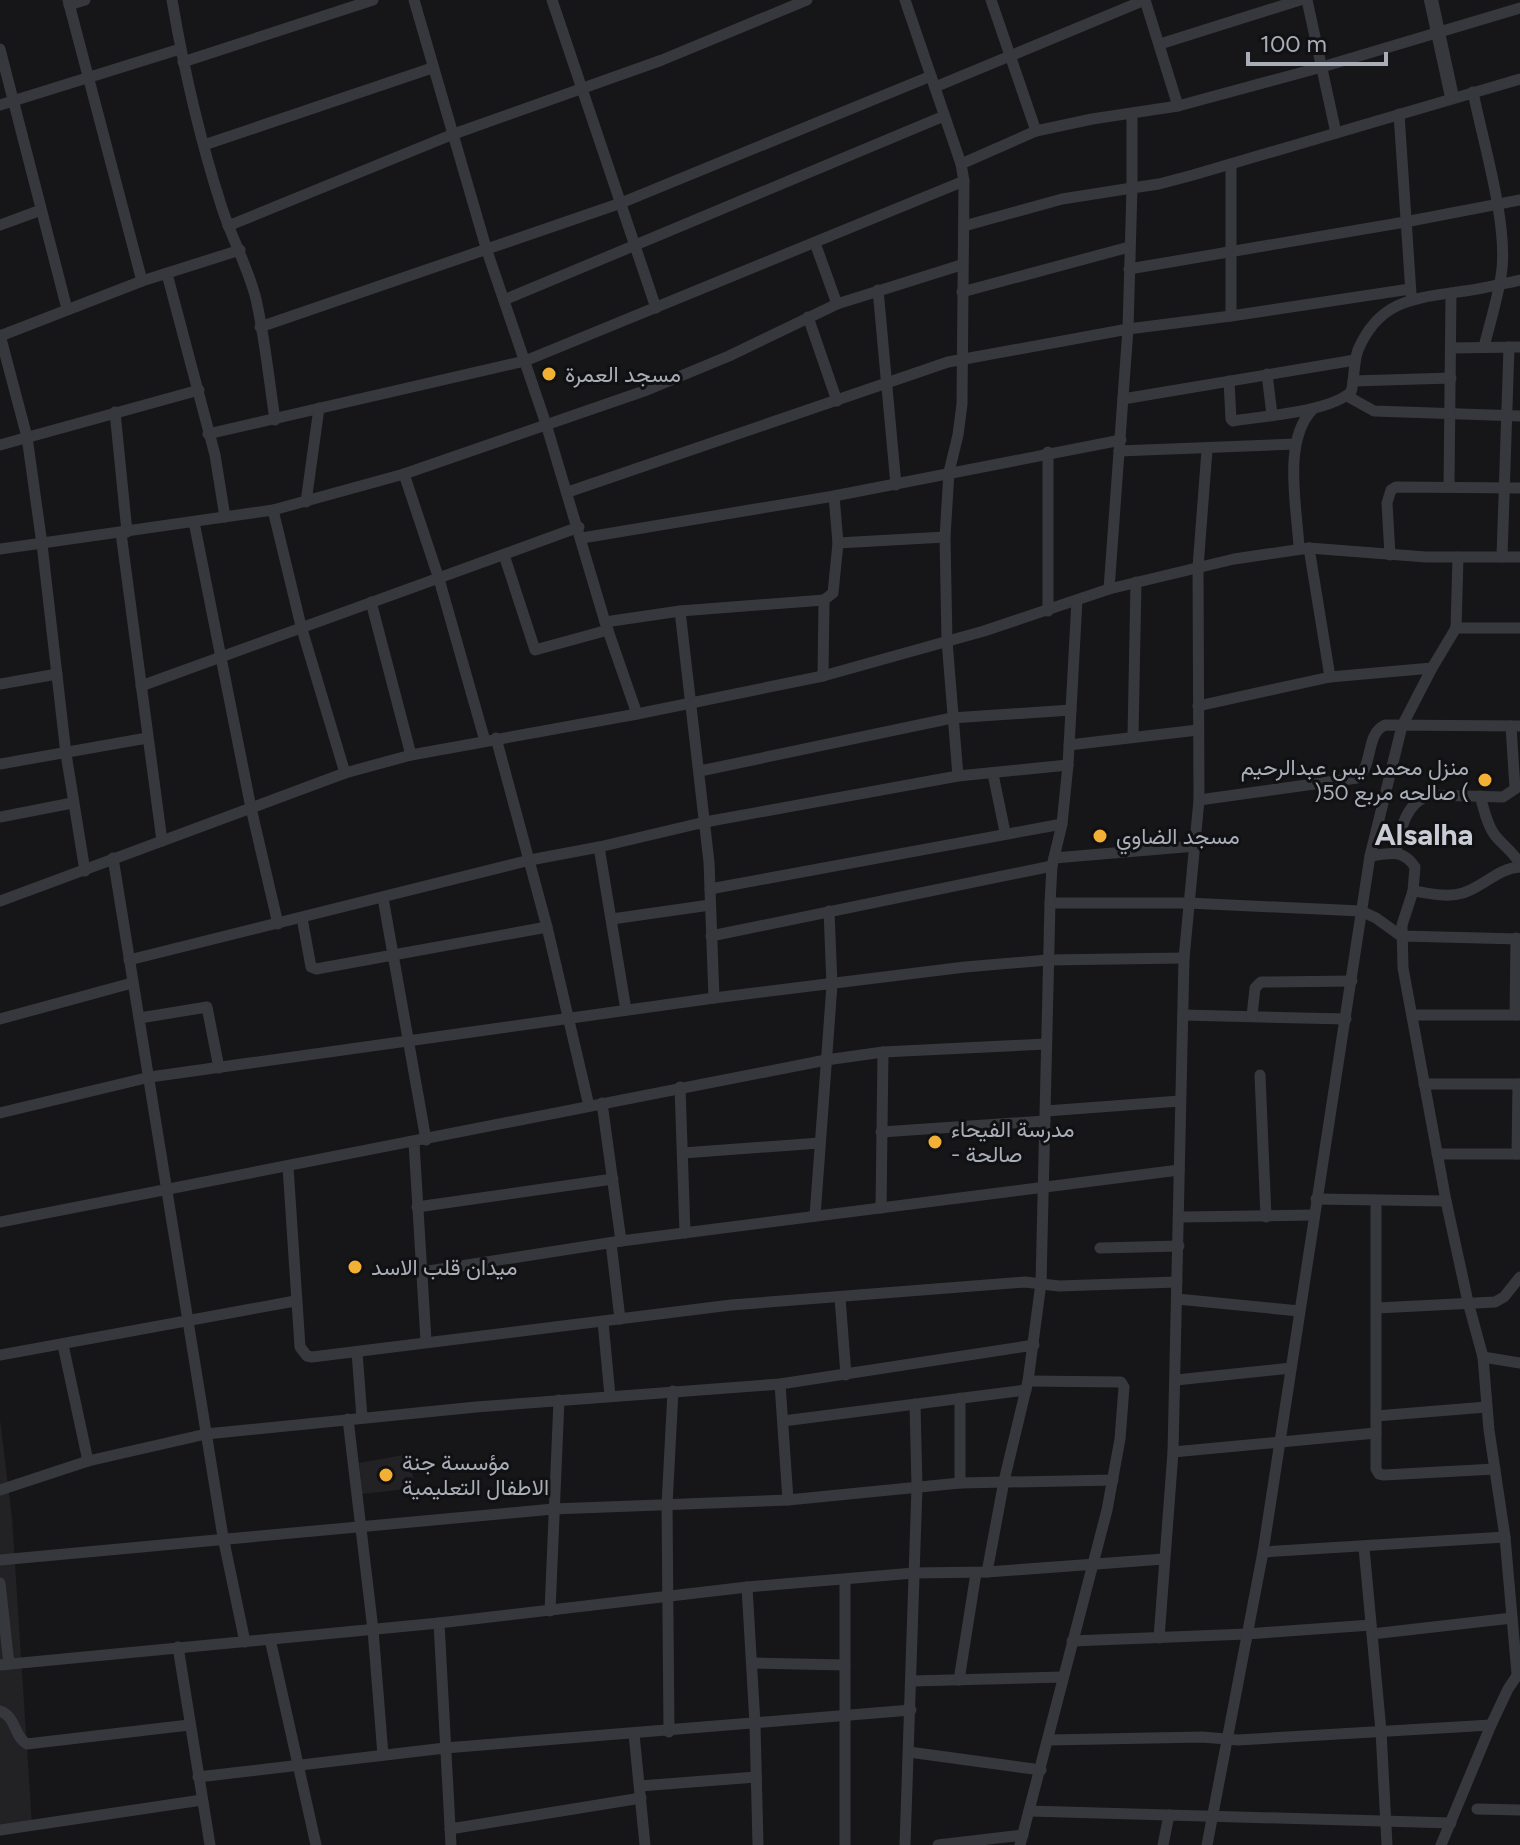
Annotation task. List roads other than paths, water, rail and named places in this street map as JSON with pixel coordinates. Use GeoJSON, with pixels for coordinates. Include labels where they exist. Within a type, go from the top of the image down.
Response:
{"type":"FeatureCollection","features":[{"type":"Feature","properties":{"kind":"street"},"geometry":{"type":"LineString","coordinates":[[85,0],[68,2],[142,281]]}},
{"type":"Feature","properties":{"kind":"street"},"geometry":{"type":"LineString","coordinates":[[172,0],[180,49],[204,145],[228,226],[240,250],[257,302],[275,420]]}},
{"type":"Feature","properties":{"kind":"street"},"geometry":{"type":"LineString","coordinates":[[183,62],[373,0]]}},
{"type":"Feature","properties":{"kind":"street"},"geometry":{"type":"LineString","coordinates":[[414,0],[487,251],[546,424],[637,714]]}},
{"type":"Feature","properties":{"kind":"street"},"geometry":{"type":"LineString","coordinates":[[552,0],[656,308]]}},
{"type":"Feature","properties":{"kind":"street"},"geometry":{"type":"LineString","coordinates":[[228,226],[451,135],[662,60],[807,0]]}},
{"type":"Feature","properties":{"kind":"street"},"geometry":{"type":"LineString","coordinates":[[905,0],[961,164],[964,181],[960,422],[949,472],[945,537],[947,641],[958,776]]}},
{"type":"Feature","properties":{"kind":"street"},"geometry":{"type":"LineString","coordinates":[[991,0],[1036,131]]}},
{"type":"Feature","properties":{"kind":"street"},"geometry":{"type":"LineString","coordinates":[[260,327],[621,203],[933,81],[1011,56],[1145,0],[1178,106]]}},
{"type":"Feature","properties":{"kind":"street"},"geometry":{"type":"LineString","coordinates":[[1160,44],[1300,0]]}},
{"type":"Feature","properties":{"kind":"street"},"geometry":{"type":"LineString","coordinates":[[1307,0],[1336,133]]}},
{"type":"Feature","properties":{"kind":"street"},"geometry":{"type":"LineString","coordinates":[[1431,0],[1452,97]]}},
{"type":"Feature","properties":{"kind":"street"},"geometry":{"type":"LineString","coordinates":[[961,164],[1036,131],[1178,106],[1520,8]]}},
{"type":"Feature","properties":{"kind":"street"},"geometry":{"type":"LineString","coordinates":[[0,49],[67,309]]}},
{"type":"Feature","properties":{"kind":"street"},"geometry":{"type":"LineString","coordinates":[[0,105],[180,49]]}},
{"type":"Feature","properties":{"kind":"street"},"geometry":{"type":"LineString","coordinates":[[204,145],[432,68]]}},
{"type":"Feature","properties":{"kind":"street"},"geometry":{"type":"LineString","coordinates":[[964,226],[1062,199],[1159,184],[1520,79]]}},
{"type":"Feature","properties":{"kind":"street"},"geometry":{"type":"LineString","coordinates":[[1473,92],[1496,205],[1502,255],[1500,284],[1484,347]]}},
{"type":"Feature","properties":{"kind":"street"},"geometry":{"type":"LineString","coordinates":[[1399,114],[1410,294]]}},
{"type":"Feature","properties":{"kind":"street"},"geometry":{"type":"LineString","coordinates":[[1109,589],[1128,329],[1132,115]]}},
{"type":"Feature","properties":{"kind":"street"},"geometry":{"type":"LineString","coordinates":[[504,300],[944,116]]}},
{"type":"Feature","properties":{"kind":"street"},"geometry":{"type":"LineString","coordinates":[[1231,164],[1231,316]]}},
{"type":"Feature","properties":{"kind":"street"},"geometry":{"type":"LineString","coordinates":[[208,434],[525,361],[964,181]]}},
{"type":"Feature","properties":{"kind":"street"},"geometry":{"type":"LineString","coordinates":[[1129,269],[1520,200]]}},
{"type":"Feature","properties":{"kind":"street"},"geometry":{"type":"LineString","coordinates":[[0,225],[41,210]]}},
{"type":"Feature","properties":{"kind":"street"},"geometry":{"type":"LineString","coordinates":[[815,243],[837,304]]}},
{"type":"Feature","properties":{"kind":"street"},"geometry":{"type":"LineString","coordinates":[[962,292],[1129,247]]}},
{"type":"Feature","properties":{"kind":"street"},"geometry":{"type":"LineString","coordinates":[[85,871],[72,803],[27,437],[0,336],[142,281],[240,250]]}},
{"type":"Feature","properties":{"kind":"street"},"geometry":{"type":"LineString","coordinates":[[0,549],[273,510],[404,474],[647,390],[729,356],[837,304],[961,265]]}},
{"type":"Feature","properties":{"kind":"street"},"geometry":{"type":"LineString","coordinates":[[167,274],[215,455],[225,517]]}},
{"type":"Feature","properties":{"kind":"street"},"geometry":{"type":"LineString","coordinates":[[568,492],[930,368],[963,360],[1128,329],[1410,294],[1451,293],[1520,280]]}},
{"type":"Feature","properties":{"kind":"street"},"geometry":{"type":"LineString","coordinates":[[878,290],[896,485]]}},
{"type":"Feature","properties":{"kind":"street"},"geometry":{"type":"LineString","coordinates":[[1449,486],[1451,293]]}},
{"type":"Feature","properties":{"kind":"street"},"geometry":{"type":"LineString","coordinates":[[1229,381],[1232,420],[1313,409],[1347,396],[1351,392],[1355,360],[1361,344],[1379,320],[1410,294]]}},
{"type":"Feature","properties":{"kind":"street"},"geometry":{"type":"LineString","coordinates":[[808,317],[837,401]]}},
{"type":"Feature","properties":{"kind":"street"},"geometry":{"type":"LineString","coordinates":[[1451,348],[1515,347],[1514,416],[1502,557]]}},
{"type":"Feature","properties":{"kind":"street"},"geometry":{"type":"LineString","coordinates":[[1123,399],[1355,360]]}},
{"type":"Feature","properties":{"kind":"street"},"geometry":{"type":"LineString","coordinates":[[1267,374],[1272,415]]}},
{"type":"Feature","properties":{"kind":"street"},"geometry":{"type":"LineString","coordinates":[[1353,381],[1451,378]]}},
{"type":"Feature","properties":{"kind":"street"},"geometry":{"type":"LineString","coordinates":[[0,445],[199,390]]}},
{"type":"Feature","properties":{"kind":"street"},"geometry":{"type":"LineString","coordinates":[[1347,396],[1374,411],[1514,416]]}},
{"type":"Feature","properties":{"kind":"street"},"geometry":{"type":"LineString","coordinates":[[306,502],[319,408]]}},
{"type":"Feature","properties":{"kind":"street"},"geometry":{"type":"LineString","coordinates":[[1313,409],[1301,425],[1295,444],[1304,548],[1330,677]]}},
{"type":"Feature","properties":{"kind":"street"},"geometry":{"type":"LineString","coordinates":[[115,412],[124,532],[162,841]]}},
{"type":"Feature","properties":{"kind":"street"},"geometry":{"type":"LineString","coordinates":[[141,686],[301,626],[504,555],[580,532],[834,496],[1048,452],[1120,446],[1207,450],[1295,444]]}},
{"type":"Feature","properties":{"kind":"street"},"geometry":{"type":"LineString","coordinates":[[1159,1638],[1176,1380],[1184,958],[1199,800],[1198,567],[1207,450]]}},
{"type":"Feature","properties":{"kind":"street"},"geometry":{"type":"LineString","coordinates":[[1048,452],[1048,611]]}},
{"type":"Feature","properties":{"kind":"street"},"geometry":{"type":"LineString","coordinates":[[404,474],[530,860],[589,1106]]}},
{"type":"Feature","properties":{"kind":"street"},"geometry":{"type":"LineString","coordinates":[[1390,555],[1387,503],[1391,490],[1396,487],[1520,488]]}},
{"type":"Feature","properties":{"kind":"street"},"geometry":{"type":"LineString","coordinates":[[504,555],[535,650],[607,626],[680,611],[824,600],[833,593],[838,543],[834,496]]}},
{"type":"Feature","properties":{"kind":"street"},"geometry":{"type":"LineString","coordinates":[[273,510],[301,626],[345,773]]}},
{"type":"Feature","properties":{"kind":"street"},"geometry":{"type":"LineString","coordinates":[[194,522],[251,808],[278,924]]}},
{"type":"Feature","properties":{"kind":"street"},"geometry":{"type":"LineString","coordinates":[[838,543],[945,537]]}},
{"type":"Feature","properties":{"kind":"street"},"geometry":{"type":"LineString","coordinates":[[0,901],[345,773],[411,755],[823,676],[1048,611],[1109,589],[1198,567],[1304,548],[1390,555],[1520,557]]}},
{"type":"Feature","properties":{"kind":"street"},"geometry":{"type":"LineString","coordinates":[[1207,1845],[1263,1552],[1370,856],[1402,726],[1456,628],[1458,557]]}},
{"type":"Feature","properties":{"kind":"street"},"geometry":{"type":"LineString","coordinates":[[1133,736],[1136,582]]}},
{"type":"Feature","properties":{"kind":"street"},"geometry":{"type":"LineString","coordinates":[[823,676],[824,600]]}},
{"type":"Feature","properties":{"kind":"street"},"geometry":{"type":"LineString","coordinates":[[959,1680],[981,1572],[1027,1385],[1041,1283],[1050,903],[1068,765],[1077,600]]}},
{"type":"Feature","properties":{"kind":"street"},"geometry":{"type":"LineString","coordinates":[[371,602],[411,755]]}},
{"type":"Feature","properties":{"kind":"street"},"geometry":{"type":"LineString","coordinates":[[680,611],[705,822],[714,998]]}},
{"type":"Feature","properties":{"kind":"street"},"geometry":{"type":"LineString","coordinates":[[1456,628],[1520,628]]}},
{"type":"Feature","properties":{"kind":"street"},"geometry":{"type":"LineString","coordinates":[[1198,706],[1330,677],[1432,668]]}},
{"type":"Feature","properties":{"kind":"street"},"geometry":{"type":"LineString","coordinates":[[0,684],[57,674]]}},
{"type":"Feature","properties":{"kind":"street"},"geometry":{"type":"LineString","coordinates":[[700,771],[952,718],[1071,710]]}},
{"type":"Feature","properties":{"kind":"street"},"geometry":{"type":"LineString","coordinates":[[1199,800],[1357,778],[1366,768],[1379,727],[1385,725],[1515,726],[1515,789],[1503,797],[1430,795],[1417,802],[1403,821],[1396,852]]}},
{"type":"Feature","properties":{"kind":"street"},"geometry":{"type":"LineString","coordinates":[[1069,745],[1198,730]]}},
{"type":"Feature","properties":{"kind":"street"},"geometry":{"type":"LineString","coordinates":[[0,764],[147,738]]}},
{"type":"Feature","properties":{"kind":"street"},"geometry":{"type":"LineString","coordinates":[[129,960],[530,860],[705,822],[958,776],[1068,765]]}},
{"type":"Feature","properties":{"kind":"street"},"geometry":{"type":"LineString","coordinates":[[993,774],[1005,832]]}},
{"type":"Feature","properties":{"kind":"street"},"geometry":{"type":"LineString","coordinates":[[1413,891],[1461,894],[1506,869],[1520,866],[1515,855],[1493,833],[1480,796]]}},
{"type":"Feature","properties":{"kind":"street"},"geometry":{"type":"LineString","coordinates":[[0,817],[72,803]]}},
{"type":"Feature","properties":{"kind":"street"},"geometry":{"type":"LineString","coordinates":[[710,889],[1005,832],[1062,824]]}},
{"type":"Feature","properties":{"kind":"street"},"geometry":{"type":"LineString","coordinates":[[711,936],[1053,862],[1196,846]]}},
{"type":"Feature","properties":{"kind":"street"},"geometry":{"type":"LineString","coordinates":[[599,847],[626,1010]]}},
{"type":"Feature","properties":{"kind":"street"},"geometry":{"type":"LineString","coordinates":[[1370,856],[1396,852],[1403,854],[1415,867],[1413,891],[1401,936],[1403,968],[1446,1201],[1483,1357],[1486,1407],[1505,1537],[1518,1672],[1491,1725],[1441,1845]]}},
{"type":"Feature","properties":{"kind":"street"},"geometry":{"type":"LineString","coordinates":[[113,858],[223,1537],[245,1642]]}},
{"type":"Feature","properties":{"kind":"street"},"geometry":{"type":"LineString","coordinates":[[383,898],[420,1141],[417,1207],[426,1341]]}},
{"type":"Feature","properties":{"kind":"street"},"geometry":{"type":"LineString","coordinates":[[1050,903],[1188,903],[1361,911],[1401,936],[1518,938],[1518,1015],[1412,1015]]}},
{"type":"Feature","properties":{"kind":"street"},"geometry":{"type":"LineString","coordinates":[[612,919],[710,905]]}},
{"type":"Feature","properties":{"kind":"street"},"geometry":{"type":"LineString","coordinates":[[815,1216],[832,985],[829,911]]}},
{"type":"Feature","properties":{"kind":"street"},"geometry":{"type":"LineString","coordinates":[[302,918],[313,969],[547,927]]}},
{"type":"Feature","properties":{"kind":"street"},"geometry":{"type":"LineString","coordinates":[[0,1113],[150,1077],[714,998],[965,967],[1048,960],[1184,958]]}},
{"type":"Feature","properties":{"kind":"street"},"geometry":{"type":"LineString","coordinates":[[1252,1016],[1255,988],[1261,982],[1352,981]]}},
{"type":"Feature","properties":{"kind":"street"},"geometry":{"type":"LineString","coordinates":[[0,1019],[132,983]]}},
{"type":"Feature","properties":{"kind":"street"},"geometry":{"type":"LineString","coordinates":[[140,1018],[207,1007],[219,1068]]}},
{"type":"Feature","properties":{"kind":"street"},"geometry":{"type":"LineString","coordinates":[[1183,1015],[1346,1019]]}},
{"type":"Feature","properties":{"kind":"street"},"geometry":{"type":"LineString","coordinates":[[0,1222],[826,1060],[883,1052],[1046,1044]]}},
{"type":"Feature","properties":{"kind":"street"},"geometry":{"type":"LineString","coordinates":[[881,1208],[883,1052]]}},
{"type":"Feature","properties":{"kind":"street"},"geometry":{"type":"LineString","coordinates":[[1260,1075],[1266,1217]]}},
{"type":"Feature","properties":{"kind":"street"},"geometry":{"type":"LineString","coordinates":[[1424,1084],[1519,1084],[1518,1154],[1437,1154]]}},
{"type":"Feature","properties":{"kind":"street"},"geometry":{"type":"LineString","coordinates":[[680,1087],[685,1233]]}},
{"type":"Feature","properties":{"kind":"street"},"geometry":{"type":"LineString","coordinates":[[881,1132],[1180,1101]]}},
{"type":"Feature","properties":{"kind":"street"},"geometry":{"type":"LineString","coordinates":[[602,1103],[613,1179],[620,1319]]}},
{"type":"Feature","properties":{"kind":"street"},"geometry":{"type":"LineString","coordinates":[[683,1153],[820,1143]]}},
{"type":"Feature","properties":{"kind":"street"},"geometry":{"type":"LineString","coordinates":[[288,1167],[300,1347],[312,1357],[745,1304],[1025,1282],[1059,1286],[1177,1282]]}},
{"type":"Feature","properties":{"kind":"street"},"geometry":{"type":"LineString","coordinates":[[422,1272],[616,1242],[1179,1170]]}},
{"type":"Feature","properties":{"kind":"street"},"geometry":{"type":"LineString","coordinates":[[417,1207],[613,1179]]}},
{"type":"Feature","properties":{"kind":"street"},"geometry":{"type":"LineString","coordinates":[[1316,1199],[1446,1201]]}},
{"type":"Feature","properties":{"kind":"street"},"geometry":{"type":"LineString","coordinates":[[1376,1201],[1376,1469],[1384,1475],[1495,1469]]}},
{"type":"Feature","properties":{"kind":"street"},"geometry":{"type":"LineString","coordinates":[[1180,1217],[1314,1215]]}},
{"type":"Feature","properties":{"kind":"street"},"geometry":{"type":"LineString","coordinates":[[1100,1248],[1179,1246]]}},
{"type":"Feature","properties":{"kind":"street"},"geometry":{"type":"LineString","coordinates":[[1377,1308],[1500,1301],[1520,1277]]}},
{"type":"Feature","properties":{"kind":"street"},"geometry":{"type":"LineString","coordinates":[[840,1298],[846,1375]]}},
{"type":"Feature","properties":{"kind":"street"},"geometry":{"type":"LineString","coordinates":[[1177,1299],[1299,1311]]}},
{"type":"Feature","properties":{"kind":"street"},"geometry":{"type":"LineString","coordinates":[[0,1355],[295,1301]]}},
{"type":"Feature","properties":{"kind":"street"},"geometry":{"type":"LineString","coordinates":[[603,1322],[610,1396]]}},
{"type":"Feature","properties":{"kind":"street"},"geometry":{"type":"LineString","coordinates":[[63,1345],[88,1461]]}},
{"type":"Feature","properties":{"kind":"street"},"geometry":{"type":"LineString","coordinates":[[0,1490],[88,1461],[206,1434],[559,1400],[780,1384],[1034,1345]]}},
{"type":"Feature","properties":{"kind":"street"},"geometry":{"type":"LineString","coordinates":[[357,1352],[362,1418]]}},
{"type":"Feature","properties":{"kind":"street"},"geometry":{"type":"LineString","coordinates":[[1483,1357],[1520,1363]]}},
{"type":"Feature","properties":{"kind":"street"},"geometry":{"type":"LineString","coordinates":[[1176,1380],[1291,1368]]}},
{"type":"Feature","properties":{"kind":"street"},"geometry":{"type":"LineString","coordinates":[[780,1384],[788,1500]]}},
{"type":"Feature","properties":{"kind":"street"},"geometry":{"type":"LineString","coordinates":[[783,1421],[960,1398],[1027,1385],[1123,1384],[1123,1413],[1104,1522],[1022,1840],[938,1845]]}},
{"type":"Feature","properties":{"kind":"street"},"geometry":{"type":"LineString","coordinates":[[669,1732],[667,1505],[673,1391]]}},
{"type":"Feature","properties":{"kind":"street"},"geometry":{"type":"LineString","coordinates":[[960,1398],[960,1483]]}},
{"type":"Feature","properties":{"kind":"street"},"geometry":{"type":"LineString","coordinates":[[550,1611],[559,1400]]}},
{"type":"Feature","properties":{"kind":"street"},"geometry":{"type":"LineString","coordinates":[[905,1845],[917,1487],[915,1404]]}},
{"type":"Feature","properties":{"kind":"street"},"geometry":{"type":"LineString","coordinates":[[1376,1416],[1486,1407]]}},
{"type":"Feature","properties":{"kind":"street"},"geometry":{"type":"LineString","coordinates":[[348,1419],[373,1630],[383,1755]]}},
{"type":"Feature","properties":{"kind":"street"},"geometry":{"type":"LineString","coordinates":[[1173,1452],[1376,1433]]}},
{"type":"Feature","properties":{"kind":"street"},"geometry":{"type":"LineString","coordinates":[[0,1560],[223,1537],[553,1509],[788,1500],[960,1483],[1113,1480]]}},
{"type":"Feature","properties":{"kind":"street"},"geometry":{"type":"LineString","coordinates":[[1263,1552],[1505,1537]]}},
{"type":"Feature","properties":{"kind":"street"},"geometry":{"type":"LineString","coordinates":[[1364,1548],[1381,1731],[1387,1845]]}},
{"type":"Feature","properties":{"kind":"street"},"geometry":{"type":"LineString","coordinates":[[0,1583],[5,1665],[373,1630],[747,1587],[914,1573],[1091,1566],[1164,1559]]}},
{"type":"Feature","properties":{"kind":"street"},"geometry":{"type":"LineString","coordinates":[[845,1580],[845,1845]]}},
{"type":"Feature","properties":{"kind":"street"},"geometry":{"type":"LineString","coordinates":[[747,1587],[758,1845]]}},
{"type":"Feature","properties":{"kind":"street"},"geometry":{"type":"LineString","coordinates":[[1072,1641],[1371,1629],[1512,1618]]}},
{"type":"Feature","properties":{"kind":"street"},"geometry":{"type":"LineString","coordinates":[[439,1623],[451,1845]]}},
{"type":"Feature","properties":{"kind":"street"},"geometry":{"type":"LineString","coordinates":[[270,1639],[316,1845]]}},
{"type":"Feature","properties":{"kind":"street"},"geometry":{"type":"LineString","coordinates":[[178,1647],[210,1845]]}},
{"type":"Feature","properties":{"kind":"street"},"geometry":{"type":"LineString","coordinates":[[752,1663],[845,1665]]}},
{"type":"Feature","properties":{"kind":"street"},"geometry":{"type":"LineString","coordinates":[[912,1681],[1063,1677]]}},
{"type":"Feature","properties":{"kind":"street"},"geometry":{"type":"LineString","coordinates":[[198,1777],[445,1748],[911,1710]]}},
{"type":"Feature","properties":{"kind":"street"},"geometry":{"type":"LineString","coordinates":[[0,1711],[11,1718],[19,1738],[27,1744],[189,1725]]}},
{"type":"Feature","properties":{"kind":"street"},"geometry":{"type":"LineString","coordinates":[[1049,1740],[1227,1739],[1491,1725]]}},
{"type":"Feature","properties":{"kind":"street"},"geometry":{"type":"LineString","coordinates":[[634,1734],[645,1845]]}},
{"type":"Feature","properties":{"kind":"street"},"geometry":{"type":"LineString","coordinates":[[909,1752],[1041,1770]]}},
{"type":"Feature","properties":{"kind":"street"},"geometry":{"type":"LineString","coordinates":[[450,1829],[641,1792],[756,1777]]}},
{"type":"Feature","properties":{"kind":"street"},"geometry":{"type":"LineString","coordinates":[[0,1830],[202,1800]]}},
{"type":"Feature","properties":{"kind":"street"},"geometry":{"type":"LineString","coordinates":[[1477,1809],[1520,1810]]}},
{"type":"Feature","properties":{"kind":"street"},"geometry":{"type":"LineString","coordinates":[[1029,1811],[1451,1823]]}},
{"type":"Feature","properties":{"kind":"street"},"geometry":{"type":"LineString","coordinates":[[1163,1845],[1169,1815]]}},
{"type":"Feature","properties":{"kind":"place","name":"مسجد العمرة"},"geometry":{"type":"Point","coordinates":[549,374]}},
{"type":"Feature","properties":{"kind":"place","name":"منزل محمد يس عبدالرحيم )صالحه مربع 50 ("},"geometry":{"type":"Point","coordinates":[1485,780]}},
{"type":"Feature","properties":{"kind":"place","name":"مسجد الضاوي"},"geometry":{"type":"Point","coordinates":[1100,836]}},
{"type":"Feature","properties":{"kind":"place","name":"مدرسة الفيحاء - صالحة"},"geometry":{"type":"Point","coordinates":[935,1142]}},
{"type":"Feature","properties":{"kind":"place","name":"ميدان قلب الاسد"},"geometry":{"type":"Point","coordinates":[355,1267]}},
{"type":"Feature","properties":{"kind":"place","name":"مؤسسة جنة الاطفال التعليمية"},"geometry":{"type":"Point","coordinates":[386,1475]}},
{"type":"Feature","properties":{"kind":"district","name":"Alsalha"},"geometry":{"type":"Point","coordinates":[1424,835]}}]}
